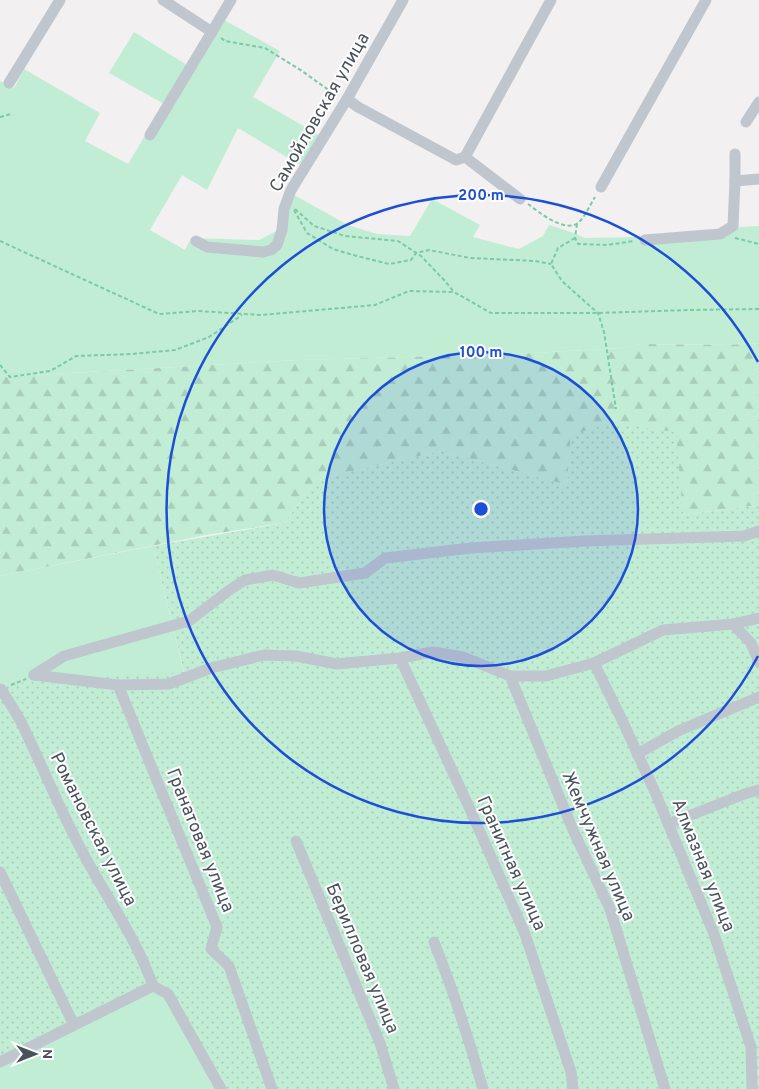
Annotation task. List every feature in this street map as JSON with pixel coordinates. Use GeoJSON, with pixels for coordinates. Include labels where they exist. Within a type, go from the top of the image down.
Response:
{"type":"FeatureCollection","features":[{"type":"Feature","properties":{"kind":"street"},"geometry":{"type":"LineString","coordinates":[[9,83],[60,0]]}},
{"type":"Feature","properties":{"kind":"street"},"geometry":{"type":"LineString","coordinates":[[163,0],[212,32]]}},
{"type":"Feature","properties":{"kind":"street"},"geometry":{"type":"LineString","coordinates":[[150,135],[231,0]]}},
{"type":"Feature","properties":{"kind":"street","name":"Самойловская улица"},"geometry":{"type":"LineString","coordinates":[[196,241],[207,247],[263,252],[271,250],[277,245],[282,230],[284,209],[291,190],[346,99],[402,0]]}},
{"type":"Feature","properties":{"kind":"street"},"geometry":{"type":"LineString","coordinates":[[346,99],[456,160],[465,157],[551,0]]}},
{"type":"Feature","properties":{"kind":"street"},"geometry":{"type":"LineString","coordinates":[[600,188],[706,0]]}},
{"type":"Feature","properties":{"kind":"street"},"geometry":{"type":"LineString","coordinates":[[746,122],[759,102]]}},
{"type":"Feature","properties":{"kind":"street"},"geometry":{"type":"LineString","coordinates":[[645,240],[720,234],[733,226],[735,154]]}},
{"type":"Feature","properties":{"kind":"street"},"geometry":{"type":"LineString","coordinates":[[465,157],[520,198]]}},
{"type":"Feature","properties":{"kind":"street"},"geometry":{"type":"LineString","coordinates":[[735,181],[759,179]]}},
{"type":"Feature","properties":{"kind":"street"},"geometry":{"type":"LineString","coordinates":[[34,676],[64,656],[189,621],[245,580],[273,575],[299,583],[365,573],[385,558],[470,548],[585,541],[744,536],[759,531]]}},
{"type":"Feature","properties":{"kind":"street"},"geometry":{"type":"LineString","coordinates":[[34,676],[118,685],[170,684],[211,668],[264,655],[296,656],[337,664],[400,658],[433,652],[463,657],[510,676],[546,676],[594,663],[663,630],[733,624],[759,618]]}},
{"type":"Feature","properties":{"kind":"street"},"geometry":{"type":"LineString","coordinates":[[733,624],[751,643],[759,662]]}},
{"type":"Feature","properties":{"kind":"street","name":"Гранитная улица"},"geometry":{"type":"LineString","coordinates":[[400,658],[525,934],[571,1072],[573,1089]]}},
{"type":"Feature","properties":{"kind":"street","name":"Алмазная улица"},"geometry":{"type":"LineString","coordinates":[[594,663],[668,824],[714,934],[751,1047],[752,1089]]}},
{"type":"Feature","properties":{"kind":"street","name":"Жемчужная улица"},"geometry":{"type":"LineString","coordinates":[[510,676],[573,830],[610,909],[665,1089]]}},
{"type":"Feature","properties":{"kind":"street","name":"Гранатовая улица"},"geometry":{"type":"LineString","coordinates":[[118,685],[217,926],[211,949],[229,966],[272,1089]]}},
{"type":"Feature","properties":{"kind":"street","name":"Романовская улица"},"geometry":{"type":"LineString","coordinates":[[1,689],[20,721],[88,863],[147,968],[153,986]]}},
{"type":"Feature","properties":{"kind":"street"},"geometry":{"type":"LineString","coordinates":[[637,754],[678,731],[759,697]]}},
{"type":"Feature","properties":{"kind":"street"},"geometry":{"type":"LineString","coordinates":[[668,824],[746,793],[759,790]]}},
{"type":"Feature","properties":{"kind":"street","name":"Берилловая улица"},"geometry":{"type":"LineString","coordinates":[[296,841],[380,1044],[394,1089]]}},
{"type":"Feature","properties":{"kind":"street"},"geometry":{"type":"LineString","coordinates":[[0,872],[74,1025]]}},
{"type":"Feature","properties":{"kind":"street"},"geometry":{"type":"LineString","coordinates":[[434,942],[450,983],[474,1055],[483,1089]]}},
{"type":"Feature","properties":{"kind":"street"},"geometry":{"type":"LineString","coordinates":[[0,1062],[153,986],[168,994],[221,1089]]}},
{"type":"Feature","properties":{"kind":"path"},"geometry":{"type":"LineString","coordinates":[[212,32],[225,41],[265,48],[302,70],[336,96],[346,99]]}},
{"type":"Feature","properties":{"kind":"path"},"geometry":{"type":"LineString","coordinates":[[0,117],[11,114]]}},
{"type":"Feature","properties":{"kind":"path"},"geometry":{"type":"LineString","coordinates":[[600,188],[577,224],[575,238],[578,244],[607,245],[645,240]]}},
{"type":"Feature","properties":{"kind":"path"},"geometry":{"type":"LineString","coordinates":[[520,198],[550,220],[569,226],[577,224]]}},
{"type":"Feature","properties":{"kind":"path"},"geometry":{"type":"LineString","coordinates":[[616,409],[604,332],[598,313],[562,281],[551,264],[535,261],[470,258],[429,250],[416,253],[411,260],[389,264],[333,249],[307,233],[293,208],[314,226],[345,236],[398,241],[416,253],[421,256],[454,292],[491,313],[598,313],[759,309]]}},
{"type":"Feature","properties":{"kind":"path"},"geometry":{"type":"LineString","coordinates":[[726,230],[736,239],[759,244]]}},
{"type":"Feature","properties":{"kind":"path"},"geometry":{"type":"LineString","coordinates":[[551,264],[558,248],[575,238]]}},
{"type":"Feature","properties":{"kind":"path"},"geometry":{"type":"LineString","coordinates":[[0,242],[159,314],[198,311],[261,315],[375,305],[410,291],[454,292]]}},
{"type":"Feature","properties":{"kind":"path"},"geometry":{"type":"LineString","coordinates":[[0,366],[10,376],[50,371],[76,356],[175,350],[209,337],[243,314]]}},
{"type":"Feature","properties":{"kind":"path"},"geometry":{"type":"LineString","coordinates":[[1,689],[34,676]]}},
{"type":"Feature","properties":{"kind":"green space"},"geometry":{"type":"Polygon","coordinates":[[[224,20],[280,51],[253,97],[319,135],[300,165],[238,128],[207,190],[182,175],[150,230],[185,250],[191,238],[259,240],[278,230],[294,195],[348,225],[377,234],[410,236],[432,199],[480,225],[473,237],[519,249],[543,236],[549,225],[585,238],[636,237],[717,230],[728,224],[740,227],[759,226],[759,343],[726,345],[642,344],[621,348],[515,354],[298,360],[0,377],[0,81],[14,88],[24,69],[100,113],[85,141],[128,164],[164,104],[109,73],[134,32],[187,65],[224,20]]]}},
{"type":"Feature","properties":{"kind":"green space"},"geometry":{"type":"Polygon","coordinates":[[[759,343],[759,505],[682,515],[675,432],[571,436],[567,485],[442,451],[317,479],[284,523],[206,535],[0,576],[0,377],[298,360],[515,354],[621,348],[642,344],[726,345],[759,343]]]}},
{"type":"Feature","properties":{"kind":"green space"},"geometry":{"type":"Polygon","coordinates":[[[611,423],[676,432],[683,515],[759,505],[759,1089],[225,1089],[163,982],[0,1059],[0,684],[184,672],[153,546],[284,523],[317,479],[442,451],[567,485],[571,435],[611,423]]]}},
{"type":"Feature","properties":{"kind":"green space"},"geometry":{"type":"Polygon","coordinates":[[[153,546],[184,673],[0,684],[0,576],[153,546]]]}},
{"type":"Feature","properties":{"kind":"green space"},"geometry":{"type":"Polygon","coordinates":[[[163,981],[222,1089],[0,1089],[0,1062],[163,981]]]}}]}
